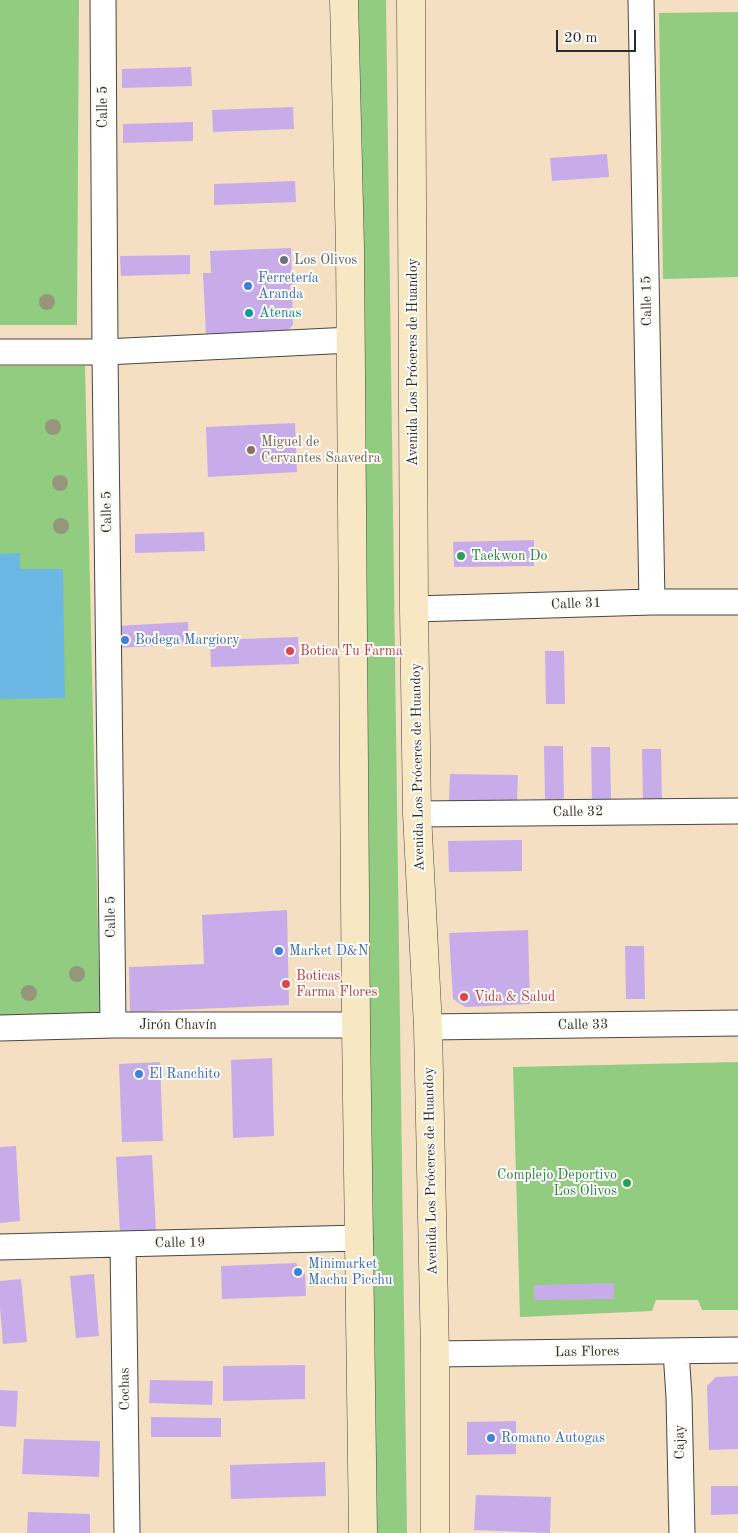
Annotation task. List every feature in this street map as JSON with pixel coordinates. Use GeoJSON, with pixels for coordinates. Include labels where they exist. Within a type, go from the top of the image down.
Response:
{"type":"FeatureCollection","features":[{"type":"Feature","properties":{"kind":"main road"},"geometry":{"type":"LineString","coordinates":[[344,0],[351,340],[356,1025],[363,1533]]}},
{"type":"Feature","properties":{"kind":"main road","name":"Avenida Los Próceres de Huandoy"},"geometry":{"type":"LineString","coordinates":[[411,0],[417,814],[428,1027],[435,1354],[435,1533]]}},
{"type":"Feature","properties":{"kind":"street","name":"Calle 5"},"geometry":{"type":"LineString","coordinates":[[103,0],[113,1025]]}},
{"type":"Feature","properties":{"kind":"street","name":"Calle 15"},"geometry":{"type":"LineString","coordinates":[[642,0],[652,602]]}},
{"type":"Feature","properties":{"kind":"street"},"geometry":{"type":"LineString","coordinates":[[0,352],[105,352],[351,340]]}},
{"type":"Feature","properties":{"kind":"street","name":"Calle 31"},"geometry":{"type":"LineString","coordinates":[[414,609],[652,602],[738,602]]}},
{"type":"Feature","properties":{"kind":"street","name":"Calle 32"},"geometry":{"type":"LineString","coordinates":[[417,814],[738,810]]}},
{"type":"Feature","properties":{"kind":"street","name":"Calle 33"},"geometry":{"type":"LineString","coordinates":[[428,1027],[738,1023]]}},
{"type":"Feature","properties":{"kind":"street","name":"Jirón Chavín"},"geometry":{"type":"LineString","coordinates":[[0,1028],[113,1025],[356,1025]]}},
{"type":"Feature","properties":{"kind":"street","name":"Calle 19"},"geometry":{"type":"LineString","coordinates":[[0,1247],[360,1238]]}},
{"type":"Feature","properties":{"kind":"street","name":"Cochas"},"geometry":{"type":"LineString","coordinates":[[123,1244],[127,1533]]}},
{"type":"Feature","properties":{"kind":"street","name":"Las Flores"},"geometry":{"type":"LineString","coordinates":[[435,1354],[738,1350]]}},
{"type":"Feature","properties":{"kind":"street","name":"Cajay"},"geometry":{"type":"LineString","coordinates":[[676,1351],[682,1533]]}},
{"type":"Feature","properties":{"kind":"green space"},"geometry":{"type":"Polygon","coordinates":[[[0,0],[79,0],[77,325],[0,325],[0,0]]]}},
{"type":"Feature","properties":{"kind":"green space"},"geometry":{"type":"Polygon","coordinates":[[[355,0],[386,0],[407,1533],[377,1533],[355,0]]]}},
{"type":"Feature","properties":{"kind":"green space"},"geometry":{"type":"Polygon","coordinates":[[[738,12],[738,277],[663,279],[659,13],[738,12]]]}},
{"type":"Feature","properties":{"kind":"green space"},"geometry":{"type":"Polygon","coordinates":[[[0,366],[85,366],[100,1022],[0,1023],[0,366]]]}},
{"type":"Feature","properties":{"kind":"green space","name":"Complejo Deportivo Los Olivos"},"geometry":{"type":"Polygon","coordinates":[[[738,1062],[738,1310],[702,1310],[698,1300],[656,1300],[652,1311],[520,1317],[513,1067],[738,1062]]]}},
{"type":"Feature","properties":{"kind":"water"},"geometry":{"type":"Polygon","coordinates":[[[20,553],[20,569],[63,569],[65,698],[0,699],[0,554],[20,553]]]}},
{"type":"Feature","properties":{"kind":"building"},"geometry":{"type":"Polygon","coordinates":[[[191,67],[192,86],[122,88],[122,69],[191,67]]]}},
{"type":"Feature","properties":{"kind":"building"},"geometry":{"type":"Polygon","coordinates":[[[293,107],[294,129],[213,132],[212,110],[293,107]]]}},
{"type":"Feature","properties":{"kind":"building"},"geometry":{"type":"Polygon","coordinates":[[[193,122],[193,141],[123,143],[123,124],[193,122]]]}},
{"type":"Feature","properties":{"kind":"building"},"geometry":{"type":"Polygon","coordinates":[[[607,154],[609,177],[552,181],[550,158],[607,154]]]}},
{"type":"Feature","properties":{"kind":"building"},"geometry":{"type":"Polygon","coordinates":[[[295,181],[296,202],[214,205],[214,184],[295,181]]]}},
{"type":"Feature","properties":{"kind":"building"},"geometry":{"type":"Polygon","coordinates":[[[291,248],[293,325],[287,331],[206,334],[203,273],[211,273],[210,251],[291,248]]]}},
{"type":"Feature","properties":{"kind":"building"},"geometry":{"type":"Polygon","coordinates":[[[190,255],[190,274],[121,276],[120,256],[190,255]]]}},
{"type":"Feature","properties":{"kind":"building","name":"Miguel de Cervantes Saavedra"},"geometry":{"type":"Polygon","coordinates":[[[295,423],[297,472],[208,477],[206,427],[295,423]]]}},
{"type":"Feature","properties":{"kind":"building"},"geometry":{"type":"Polygon","coordinates":[[[204,532],[205,551],[135,553],[135,534],[204,532]]]}},
{"type":"Feature","properties":{"kind":"building"},"geometry":{"type":"Polygon","coordinates":[[[534,540],[534,566],[454,567],[453,542],[534,540]]]}},
{"type":"Feature","properties":{"kind":"building"},"geometry":{"type":"Polygon","coordinates":[[[188,622],[189,644],[117,648],[116,626],[188,622]]]}},
{"type":"Feature","properties":{"kind":"building"},"geometry":{"type":"Polygon","coordinates":[[[298,637],[299,664],[211,667],[210,640],[298,637]]]}},
{"type":"Feature","properties":{"kind":"building"},"geometry":{"type":"Polygon","coordinates":[[[545,651],[564,651],[565,704],[546,704],[545,651]]]}},
{"type":"Feature","properties":{"kind":"building"},"geometry":{"type":"Polygon","coordinates":[[[544,746],[563,746],[564,799],[545,799],[544,746]]]}},
{"type":"Feature","properties":{"kind":"building"},"geometry":{"type":"Polygon","coordinates":[[[591,747],[610,747],[611,800],[592,800],[591,747]]]}},
{"type":"Feature","properties":{"kind":"building"},"geometry":{"type":"Polygon","coordinates":[[[642,749],[661,749],[662,802],[643,802],[642,749]]]}},
{"type":"Feature","properties":{"kind":"building"},"geometry":{"type":"Polygon","coordinates":[[[450,774],[518,775],[517,802],[449,802],[450,774]]]}},
{"type":"Feature","properties":{"kind":"building"},"geometry":{"type":"Polygon","coordinates":[[[522,840],[522,871],[449,872],[448,841],[522,840]]]}},
{"type":"Feature","properties":{"kind":"building"},"geometry":{"type":"Polygon","coordinates":[[[287,910],[289,1005],[130,1012],[129,967],[204,964],[202,915],[287,910]]]}},
{"type":"Feature","properties":{"kind":"building"},"geometry":{"type":"Polygon","coordinates":[[[528,930],[530,1004],[465,1007],[453,999],[449,933],[528,930]]]}},
{"type":"Feature","properties":{"kind":"building"},"geometry":{"type":"Polygon","coordinates":[[[625,946],[644,946],[645,999],[626,999],[625,946]]]}},
{"type":"Feature","properties":{"kind":"building"},"geometry":{"type":"Polygon","coordinates":[[[272,1058],[274,1136],[233,1138],[231,1060],[272,1058]]]}},
{"type":"Feature","properties":{"kind":"building"},"geometry":{"type":"Polygon","coordinates":[[[160,1062],[163,1141],[122,1142],[119,1064],[160,1062]]]}},
{"type":"Feature","properties":{"kind":"building"},"geometry":{"type":"Polygon","coordinates":[[[16,1146],[20,1221],[0,1223],[0,1147],[16,1146]]]}},
{"type":"Feature","properties":{"kind":"building"},"geometry":{"type":"Polygon","coordinates":[[[152,1155],[156,1231],[120,1233],[116,1157],[152,1155]]]}},
{"type":"Feature","properties":{"kind":"building"},"geometry":{"type":"Polygon","coordinates":[[[296,1263],[305,1274],[306,1296],[222,1299],[221,1266],[296,1263]]]}},
{"type":"Feature","properties":{"kind":"building"},"geometry":{"type":"Polygon","coordinates":[[[94,1274],[99,1336],[76,1338],[70,1276],[94,1274]]]}},
{"type":"Feature","properties":{"kind":"building"},"geometry":{"type":"Polygon","coordinates":[[[21,1279],[27,1342],[3,1344],[0,1281],[21,1279]]]}},
{"type":"Feature","properties":{"kind":"building"},"geometry":{"type":"Polygon","coordinates":[[[614,1283],[614,1299],[534,1300],[534,1285],[614,1283]]]}},
{"type":"Feature","properties":{"kind":"building"},"geometry":{"type":"Polygon","coordinates":[[[305,1365],[305,1399],[223,1401],[223,1366],[305,1365]]]}},
{"type":"Feature","properties":{"kind":"building"},"geometry":{"type":"Polygon","coordinates":[[[738,1376],[738,1449],[709,1450],[707,1386],[716,1377],[738,1376]]]}},
{"type":"Feature","properties":{"kind":"building"},"geometry":{"type":"Polygon","coordinates":[[[150,1380],[213,1381],[212,1405],[149,1403],[150,1380]]]}},
{"type":"Feature","properties":{"kind":"building"},"geometry":{"type":"Polygon","coordinates":[[[0,1390],[18,1391],[16,1427],[0,1426],[0,1390]]]}},
{"type":"Feature","properties":{"kind":"building"},"geometry":{"type":"Polygon","coordinates":[[[151,1417],[221,1418],[221,1437],[151,1437],[151,1417]]]}},
{"type":"Feature","properties":{"kind":"building","name":"Romano Autogas"},"geometry":{"type":"Polygon","coordinates":[[[516,1421],[516,1454],[467,1455],[467,1422],[516,1421]]]}},
{"type":"Feature","properties":{"kind":"building"},"geometry":{"type":"Polygon","coordinates":[[[24,1439],[100,1441],[99,1477],[22,1474],[24,1439]]]}},
{"type":"Feature","properties":{"kind":"building"},"geometry":{"type":"Polygon","coordinates":[[[325,1462],[326,1496],[231,1499],[230,1465],[325,1462]]]}},
{"type":"Feature","properties":{"kind":"building"},"geometry":{"type":"Polygon","coordinates":[[[711,1486],[738,1486],[738,1514],[711,1515],[711,1486]]]}},
{"type":"Feature","properties":{"kind":"building"},"geometry":{"type":"Polygon","coordinates":[[[476,1495],[551,1497],[550,1533],[474,1530],[476,1495]]]}},
{"type":"Feature","properties":{"kind":"building"},"geometry":{"type":"Polygon","coordinates":[[[28,1512],[90,1514],[90,1533],[27,1533],[28,1512]]]}},
{"type":"Feature","properties":{"kind":"place","name":"Los Olivos"},"geometry":{"type":"Point","coordinates":[284,260]}},
{"type":"Feature","properties":{"kind":"place","name":"Ferretería Aranda"},"geometry":{"type":"Point","coordinates":[248,286]}},
{"type":"Feature","properties":{"kind":"place","name":"Atenas"},"geometry":{"type":"Point","coordinates":[249,313]}},
{"type":"Feature","properties":{"kind":"place","name":"Miguel de Cervantes Saavedra"},"geometry":{"type":"Point","coordinates":[251,450]}},
{"type":"Feature","properties":{"kind":"place","name":"Taekwon Do"},"geometry":{"type":"Point","coordinates":[461,556]}},
{"type":"Feature","properties":{"kind":"place","name":"Bodega Margiory"},"geometry":{"type":"Point","coordinates":[125,640]}},
{"type":"Feature","properties":{"kind":"place","name":"Botica Tu Farma"},"geometry":{"type":"Point","coordinates":[290,651]}},
{"type":"Feature","properties":{"kind":"place","name":"Market D&N"},"geometry":{"type":"Point","coordinates":[279,951]}},
{"type":"Feature","properties":{"kind":"place","name":"Boticas Farma Flores"},"geometry":{"type":"Point","coordinates":[286,984]}},
{"type":"Feature","properties":{"kind":"place","name":"Vida & Salud"},"geometry":{"type":"Point","coordinates":[464,997]}},
{"type":"Feature","properties":{"kind":"place","name":"El Ranchito"},"geometry":{"type":"Point","coordinates":[139,1074]}},
{"type":"Feature","properties":{"kind":"place","name":"Complejo Deportivo Los Olivos"},"geometry":{"type":"Point","coordinates":[627,1183]}},
{"type":"Feature","properties":{"kind":"place","name":"Minimarket Machu Picchu"},"geometry":{"type":"Point","coordinates":[298,1272]}},
{"type":"Feature","properties":{"kind":"place","name":"Romano Autogas"},"geometry":{"type":"Point","coordinates":[491,1438]}}]}
